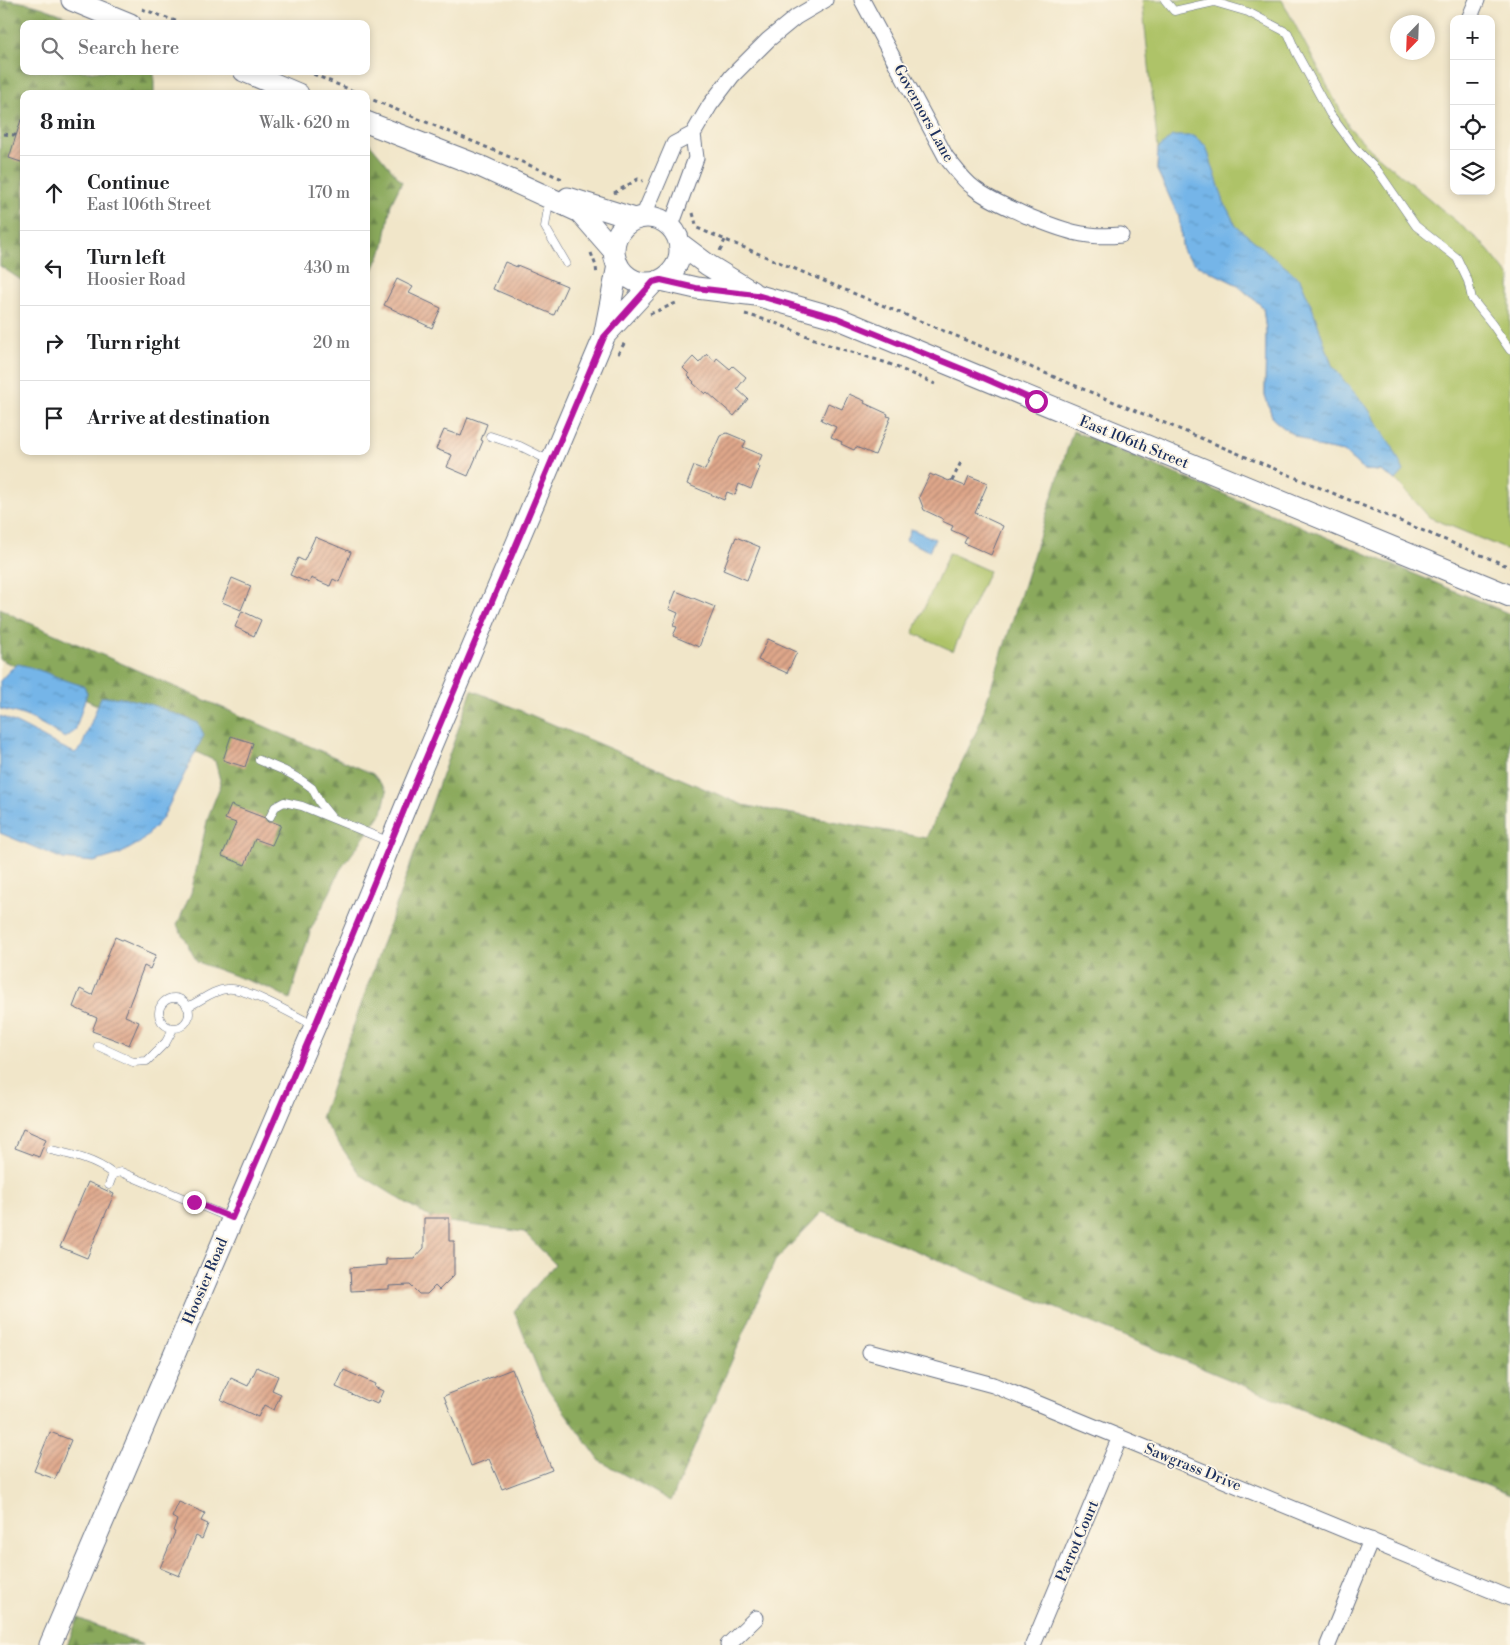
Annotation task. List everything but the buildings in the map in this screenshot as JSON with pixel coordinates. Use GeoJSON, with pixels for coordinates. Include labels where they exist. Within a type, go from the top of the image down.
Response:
{"type":"FeatureCollection","features":[{"type":"Feature","properties":{"kind":"street"},"geometry":{"type":"LineString","coordinates":[[72,0],[134,16]]}},
{"type":"Feature","properties":{"kind":"street"},"geometry":{"type":"LineString","coordinates":[[616,258],[615,240],[620,230],[628,222],[639,218],[674,144],[693,134],[710,104],[732,76],[768,40],[796,17],[825,0]]}},
{"type":"Feature","properties":{"kind":"street","name":"Governors Lane"},"geometry":{"type":"LineString","coordinates":[[862,0],[946,157],[958,173],[974,188],[994,201],[1066,231],[1085,236],[1121,236]]}},
{"type":"Feature","properties":{"kind":"street"},"geometry":{"type":"LineString","coordinates":[[1471,15],[1477,0]]}},
{"type":"Feature","properties":{"kind":"street"},"geometry":{"type":"LineString","coordinates":[[253,75],[289,90]]}},
{"type":"Feature","properties":{"kind":"street"},"geometry":{"type":"LineString","coordinates":[[370,124],[511,179],[580,212],[616,258],[621,271],[629,278],[639,282],[657,281],[675,269],[681,252],[676,235],[696,158],[693,134]]}},
{"type":"Feature","properties":{"kind":"street"},"geometry":{"type":"LineString","coordinates":[[511,179],[639,218],[657,218],[676,235]]}},
{"type":"Feature","properties":{"kind":"street","name":"East 106th Street"},"geometry":{"type":"LineString","coordinates":[[676,235],[708,265],[756,295]]}},
{"type":"Feature","properties":{"kind":"street","name":"Hoosier Road"},"geometry":{"type":"LineString","coordinates":[[50,1645],[315,1026],[390,842],[604,337],[616,258]]}},
{"type":"Feature","properties":{"kind":"street","name":"East 106th Street"},"geometry":{"type":"LineString","coordinates":[[657,281],[756,295],[837,318],[1510,596]]}},
{"type":"Feature","properties":{"kind":"street","name":"Hoosier Road"},"geometry":{"type":"LineString","coordinates":[[604,337],[657,281]]}},
{"type":"Feature","properties":{"kind":"street","name":"Sawgrass Drive"},"geometry":{"type":"LineString","coordinates":[[870,1352],[993,1386],[1510,1598]]}},
{"type":"Feature","properties":{"kind":"street","name":"Parrot Court"},"geometry":{"type":"LineString","coordinates":[[1034,1645],[1120,1438]]}},
{"type":"Feature","properties":{"kind":"street"},"geometry":{"type":"LineString","coordinates":[[1328,1645],[1371,1540]]}},
{"type":"Feature","properties":{"kind":"street"},"geometry":{"type":"LineString","coordinates":[[728,1645],[756,1618]]}},
{"type":"Feature","properties":{"kind":"lane"},"geometry":{"type":"LineString","coordinates":[[1165,0],[1174,11],[1214,2],[1248,12],[1288,33],[1296,52],[1330,114],[1355,148],[1378,172],[1416,226],[1457,258],[1468,281],[1472,299],[1510,350]]}},
{"type":"Feature","properties":{"kind":"lane"},"geometry":{"type":"LineString","coordinates":[[550,198],[545,226],[566,263]]}},
{"type":"Feature","properties":{"kind":"lane"},"geometry":{"type":"LineString","coordinates":[[490,436],[520,446],[551,461]]}},
{"type":"Feature","properties":{"kind":"lane"},"geometry":{"type":"LineString","coordinates":[[259,760],[285,770],[312,788],[320,803],[333,819]]}},
{"type":"Feature","properties":{"kind":"lane"},"geometry":{"type":"LineString","coordinates":[[270,817],[274,807],[284,802],[302,806],[390,842]]}},
{"type":"Feature","properties":{"kind":"lane"},"geometry":{"type":"LineString","coordinates":[[187,1007],[227,988],[244,992],[315,1026]]}},
{"type":"Feature","properties":{"kind":"lane"},"geometry":{"type":"LineString","coordinates":[[98,1046],[133,1062],[147,1061],[166,1042],[173,1029],[184,1024],[187,1020],[189,1015],[187,1007],[184,1002],[176,998],[166,1000],[160,1006],[158,1012],[161,1022],[168,1028],[173,1029]]}},
{"type":"Feature","properties":{"kind":"lane"},"geometry":{"type":"LineString","coordinates":[[51,1150],[83,1158],[113,1174],[121,1172],[232,1218]]}},
{"type":"Feature","properties":{"kind":"lane"},"geometry":{"type":"LineString","coordinates":[[109,1185],[113,1174]]}},
{"type":"Feature","properties":{"kind":"path"},"geometry":{"type":"LineString","coordinates":[[134,16],[159,20]]}},
{"type":"Feature","properties":{"kind":"path"},"geometry":{"type":"LineString","coordinates":[[315,75],[351,90]]}},
{"type":"Feature","properties":{"kind":"path"},"geometry":{"type":"LineString","coordinates":[[370,98],[567,181]]}},
{"type":"Feature","properties":{"kind":"path"},"geometry":{"type":"LineString","coordinates":[[4,134],[20,136]]}},
{"type":"Feature","properties":{"kind":"path"},"geometry":{"type":"LineString","coordinates":[[692,210],[696,228],[1510,567]]}},
{"type":"Feature","properties":{"kind":"path"},"geometry":{"type":"LineString","coordinates":[[744,313],[773,322],[829,345],[887,363],[935,384]]}},
{"type":"Feature","properties":{"kind":"path"},"geometry":{"type":"LineString","coordinates":[[617,356],[628,335]]}},
{"type":"Feature","properties":{"kind":"path"},"geometry":{"type":"LineString","coordinates":[[952,481],[960,462]]}},
{"type":"Feature","properties":{"kind":"green space"},"geometry":{"type":"Polygon","coordinates":[[[0,0],[22,2],[75,20],[20,20],[20,75],[154,75],[154,90],[20,90],[20,279],[0,266],[0,0]]]}},
{"type":"Feature","properties":{"kind":"green space"},"geometry":{"type":"Polygon","coordinates":[[[1142,0],[1282,0],[1349,127],[1371,150],[1482,243],[1510,277],[1510,551],[1429,517],[1396,480],[1381,471],[1364,470],[1344,452],[1318,447],[1289,432],[1273,419],[1265,395],[1266,331],[1263,307],[1236,284],[1197,265],[1183,252],[1179,217],[1157,170],[1158,149],[1142,0]]]}},
{"type":"Feature","properties":{"kind":"green space"},"geometry":{"type":"Polygon","coordinates":[[[370,144],[402,182],[391,204],[384,245],[370,277],[370,144]]]}},
{"type":"Feature","properties":{"kind":"green space"},"geometry":{"type":"Polygon","coordinates":[[[1073,431],[1510,614],[1510,1495],[822,1212],[775,1261],[671,1501],[600,1461],[543,1382],[514,1311],[555,1264],[524,1232],[434,1220],[361,1175],[321,1118],[472,690],[743,805],[926,838],[978,728],[1073,431]]]}},
{"type":"Feature","properties":{"kind":"green space"},"geometry":{"type":"Polygon","coordinates":[[[949,553],[989,571],[953,651],[913,633],[949,553]]]}},
{"type":"Feature","properties":{"kind":"green space"},"geometry":{"type":"Polygon","coordinates":[[[0,608],[16,617],[373,774],[387,791],[382,813],[340,870],[311,929],[290,999],[271,989],[197,962],[177,925],[191,893],[208,817],[221,784],[215,761],[0,659],[0,608]]]}},
{"type":"Feature","properties":{"kind":"green space"},"geometry":{"type":"Polygon","coordinates":[[[78,1618],[143,1645],[67,1645],[78,1618]]]}},
{"type":"Feature","properties":{"kind":"water"},"geometry":{"type":"Polygon","coordinates":[[[1172,136],[1194,136],[1206,146],[1224,202],[1236,226],[1300,279],[1332,365],[1367,407],[1393,448],[1404,471],[1396,480],[1381,471],[1364,470],[1344,452],[1318,447],[1289,432],[1273,419],[1265,395],[1266,331],[1263,307],[1236,284],[1197,265],[1183,252],[1179,217],[1157,170],[1158,149],[1172,136]]]}},
{"type":"Feature","properties":{"kind":"water"},"geometry":{"type":"Polygon","coordinates":[[[911,529],[935,539],[929,551],[906,540],[911,529]]]}},
{"type":"Feature","properties":{"kind":"water"},"geometry":{"type":"Polygon","coordinates":[[[18,664],[84,686],[87,693],[75,731],[65,738],[29,717],[0,709],[0,681],[18,664]]]}},
{"type":"Feature","properties":{"kind":"water"},"geometry":{"type":"Polygon","coordinates":[[[101,697],[139,701],[163,709],[198,723],[204,735],[162,819],[141,842],[120,854],[94,862],[63,859],[0,833],[0,716],[75,753],[82,746],[101,697]]]}},
{"type":"Feature","properties":{"kind":"route"},"geometry":{"type":"LineString","coordinates":[[194,1202],[232,1218],[604,337],[653,282],[661,280],[696,288],[756,295],[837,318],[1036,401]]}}]}
